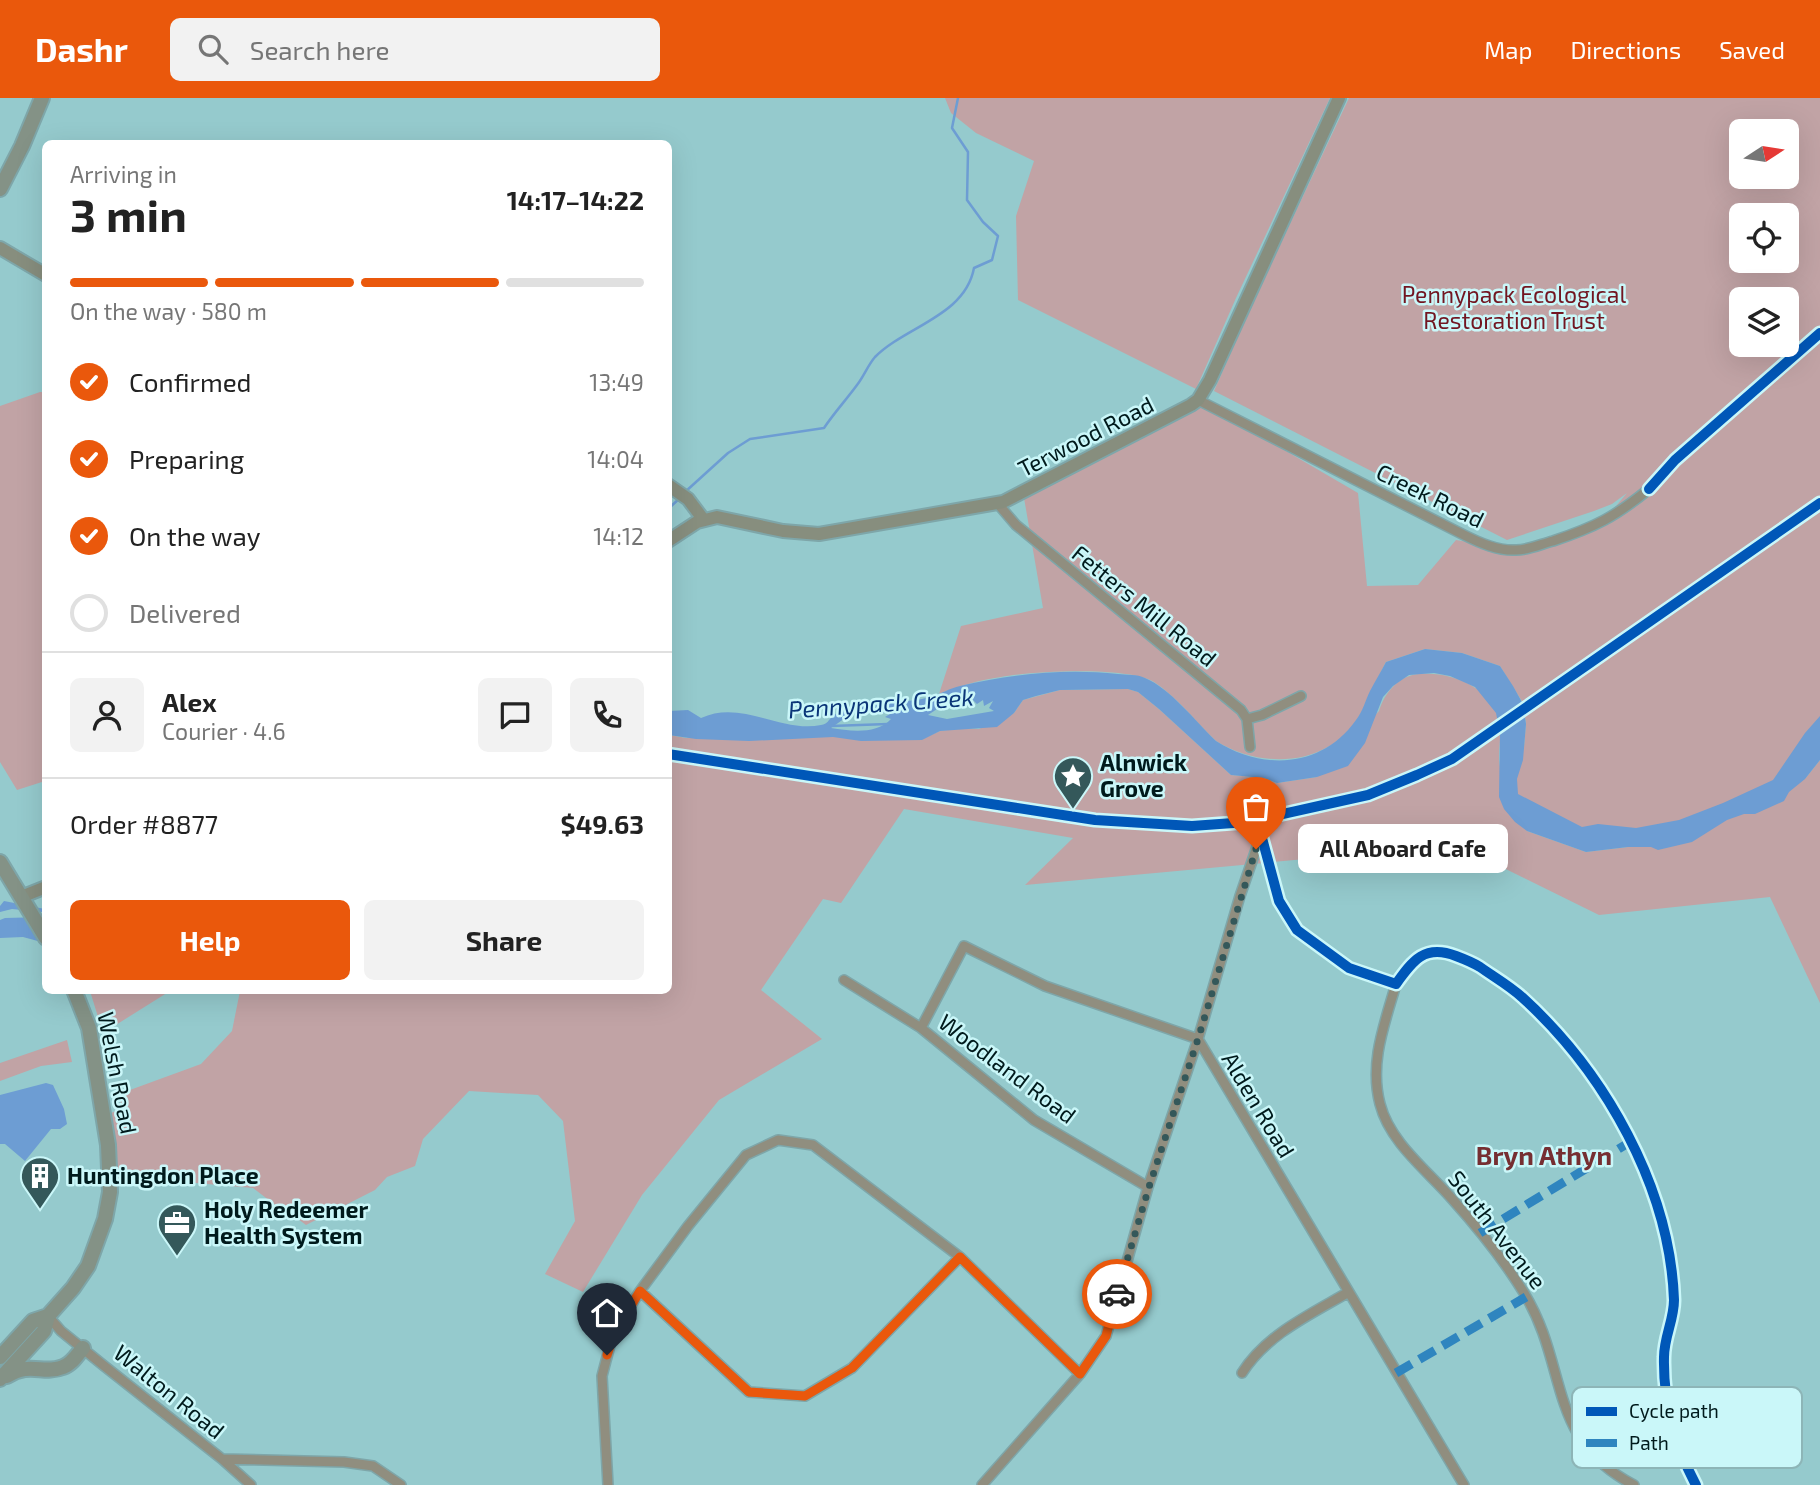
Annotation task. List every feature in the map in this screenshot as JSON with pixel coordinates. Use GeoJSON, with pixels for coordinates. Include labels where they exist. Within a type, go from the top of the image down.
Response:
{"type":"FeatureCollection","features":[{"type":"Feature","properties":{"kind":"main road"},"geometry":{"type":"LineString","coordinates":[[0,189],[42,98]]}},
{"type":"Feature","properties":{"kind":"main road"},"geometry":{"type":"LineString","coordinates":[[0,862],[42,932]]}},
{"type":"Feature","properties":{"kind":"main road","name":"Welsh Road"},"geometry":{"type":"LineString","coordinates":[[0,1380],[44,1331],[48,1316],[88,1266],[105,1219],[110,1192],[107,1145],[89,1028],[76,994]]}},
{"type":"Feature","properties":{"kind":"main road","name":"Welsh Road"},"geometry":{"type":"LineString","coordinates":[[0,1357],[33,1321],[48,1316]]}},
{"type":"Feature","properties":{"kind":"main road"},"geometry":{"type":"LineString","coordinates":[[0,1380],[15,1370],[24,1368],[63,1367],[83,1348]]}},
{"type":"Feature","properties":{"kind":"street"},"geometry":{"type":"LineString","coordinates":[[1198,400],[1210,380],[1339,98]]}},
{"type":"Feature","properties":{"kind":"street"},"geometry":{"type":"LineString","coordinates":[[0,248],[42,273]]}},
{"type":"Feature","properties":{"kind":"street","name":"Creek Road"},"geometry":{"type":"LineString","coordinates":[[1198,400],[1464,535],[1504,550],[1515,551],[1532,547],[1590,529],[1620,512],[1649,489]]}},
{"type":"Feature","properties":{"kind":"street","name":"Terwood Road"},"geometry":{"type":"LineString","coordinates":[[703,519],[717,517],[783,531],[819,534],[998,504],[1178,413],[1198,400]]}},
{"type":"Feature","properties":{"kind":"street"},"geometry":{"type":"LineString","coordinates":[[672,488],[688,499],[703,519],[672,538]]}},
{"type":"Feature","properties":{"kind":"street","name":"Fetters Mill Road"},"geometry":{"type":"LineString","coordinates":[[998,504],[1016,525],[1241,710],[1247,719]]}},
{"type":"Feature","properties":{"kind":"street"},"geometry":{"type":"LineString","coordinates":[[1250,747],[1247,719],[1262,715],[1301,696]]}},
{"type":"Feature","properties":{"kind":"street"},"geometry":{"type":"LineString","coordinates":[[982,1485],[1080,1374],[1106,1336],[1149,1187],[1198,1039],[1260,832],[1279,901],[1297,930],[1349,968],[1396,984],[1407,968],[1422,955],[1432,951],[1442,950],[1476,964],[1521,995],[1555,1029],[1586,1069],[1616,1115],[1639,1160],[1657,1208],[1669,1257],[1674,1315],[1663,1356],[1666,1387]]}},
{"type":"Feature","properties":{"kind":"street"},"geometry":{"type":"LineString","coordinates":[[22,899],[42,889]]}},
{"type":"Feature","properties":{"kind":"street","name":"Alden Road"},"geometry":{"type":"LineString","coordinates":[[921,1028],[964,946],[1045,986],[1198,1039],[1347,1293],[1464,1485]]}},
{"type":"Feature","properties":{"kind":"street","name":"Woodland Road"},"geometry":{"type":"LineString","coordinates":[[844,980],[921,1028],[1034,1120],[1149,1187]]}},
{"type":"Feature","properties":{"kind":"street","name":"South Avenue"},"geometry":{"type":"LineString","coordinates":[[1396,984],[1377,1048],[1376,1076],[1380,1104],[1390,1128],[1503,1262],[1526,1297],[1546,1339],[1563,1402],[1572,1422]]}},
{"type":"Feature","properties":{"kind":"street"},"geometry":{"type":"LineString","coordinates":[[608,1485],[601,1376],[614,1334],[640,1291],[746,1155],[778,1140],[813,1145],[960,1257],[1080,1374]]}},
{"type":"Feature","properties":{"kind":"street"},"geometry":{"type":"LineString","coordinates":[[640,1291],[749,1392],[805,1396],[852,1368],[960,1257]]}},
{"type":"Feature","properties":{"kind":"street"},"geometry":{"type":"LineString","coordinates":[[1242,1373],[1251,1357],[1264,1346],[1296,1323],[1347,1293]]}},
{"type":"Feature","properties":{"kind":"street","name":"Walton Road"},"geometry":{"type":"LineString","coordinates":[[48,1316],[83,1348],[222,1459],[344,1462],[373,1466],[401,1485]]}},
{"type":"Feature","properties":{"kind":"street"},"geometry":{"type":"LineString","coordinates":[[222,1459],[251,1485]]}},
{"type":"Feature","properties":{"kind":"street","name":"South Avenue"},"geometry":{"type":"LineString","coordinates":[[1606,1468],[1634,1485]]}},
{"type":"Feature","properties":{"kind":"street"},"geometry":{"type":"LineString","coordinates":[[1687,1468],[1696,1485]]}},
{"type":"Feature","properties":{"kind":"green space"},"geometry":{"type":"Polygon","coordinates":[[[945,98],[1330,98],[1196,389],[1018,300],[1016,216],[1034,161],[976,133],[951,113],[945,98]]]}},
{"type":"Feature","properties":{"kind":"green space","name":"Pennypack Ecological Restoration Trust"},"geometry":{"type":"Polygon","coordinates":[[[1349,98],[1820,98],[1820,754],[1805,779],[1820,760],[1820,1003],[1770,897],[1599,915],[1457,845],[1025,885],[1073,838],[904,809],[841,903],[823,899],[761,990],[822,1039],[719,1100],[642,1195],[583,1292],[545,1274],[575,1221],[563,1121],[538,1095],[469,1091],[423,1139],[415,1166],[387,1177],[375,1190],[306,1225],[253,1188],[184,1182],[118,1183],[107,1115],[122,1108],[119,1094],[201,1064],[232,1031],[239,994],[672,994],[672,736],[686,738],[931,735],[961,728],[979,729],[1014,713],[1023,700],[1060,690],[1128,689],[1138,692],[1159,709],[1231,775],[1264,778],[1277,783],[1317,777],[1379,711],[1385,697],[1399,681],[1412,675],[1445,675],[1480,691],[1496,711],[1500,723],[1500,767],[1527,831],[1586,852],[1628,847],[1674,847],[1586,832],[1543,815],[1526,802],[1512,787],[1524,747],[1526,724],[1523,703],[1500,666],[1462,653],[1425,649],[1386,662],[1350,729],[1334,743],[1316,753],[1296,758],[1255,757],[1235,751],[1216,741],[1162,688],[1141,677],[1079,671],[1015,675],[977,682],[939,694],[961,626],[1043,608],[1023,492],[1198,400],[1358,493],[1367,586],[1418,585],[1456,540],[1521,551],[1600,525],[1627,493],[1612,504],[1507,540],[1214,391],[1349,98]]]}},
{"type":"Feature","properties":{"kind":"green space"},"geometry":{"type":"Polygon","coordinates":[[[42,392],[42,782],[17,790],[0,762],[0,406],[42,392]]]}},
{"type":"Feature","properties":{"kind":"green space"},"geometry":{"type":"Polygon","coordinates":[[[91,994],[165,994],[103,1033],[91,994]]]}},
{"type":"Feature","properties":{"kind":"green space"},"geometry":{"type":"Polygon","coordinates":[[[67,1040],[72,1062],[41,1066],[0,1081],[0,1063],[67,1040]]]}},
{"type":"Feature","properties":{"kind":"water"},"geometry":{"type":"Polygon","coordinates":[[[1425,649],[1462,653],[1500,666],[1523,704],[1526,724],[1523,760],[1517,779],[1518,794],[1582,827],[1598,824],[1636,828],[1679,820],[1773,780],[1820,716],[1820,760],[1805,779],[1789,792],[1784,801],[1755,814],[1744,814],[1727,820],[1692,842],[1658,850],[1651,847],[1628,847],[1586,852],[1527,831],[1515,822],[1504,809],[1499,797],[1500,733],[1496,713],[1475,687],[1450,676],[1434,673],[1409,675],[1393,686],[1383,697],[1365,743],[1348,766],[1317,777],[1277,783],[1264,778],[1231,775],[1159,709],[1138,692],[1128,689],[1060,690],[1023,700],[1014,713],[997,727],[940,731],[922,740],[861,741],[833,737],[749,741],[672,735],[672,711],[688,710],[701,718],[731,712],[791,725],[821,725],[838,713],[854,707],[921,699],[980,682],[1039,673],[1098,672],[1139,676],[1154,683],[1173,697],[1216,741],[1234,751],[1272,760],[1291,760],[1326,748],[1342,736],[1358,717],[1386,662],[1425,649]],[[966,693],[958,695],[928,715],[947,719],[994,711],[989,708],[993,701],[984,706],[983,700],[977,704],[966,693]],[[878,709],[855,711],[831,728],[854,731],[878,728],[891,719],[885,717],[893,712],[884,713],[878,709]]]}},
{"type":"Feature","properties":{"kind":"water"},"geometry":{"type":"Polygon","coordinates":[[[4,901],[42,908],[42,912],[12,909],[0,912],[4,901]]]}},
{"type":"Feature","properties":{"kind":"water"},"geometry":{"type":"Polygon","coordinates":[[[42,917],[42,942],[23,937],[0,938],[0,920],[42,917]]]}},
{"type":"Feature","properties":{"kind":"water"},"geometry":{"type":"Polygon","coordinates":[[[46,1083],[53,1085],[64,1109],[67,1124],[60,1129],[51,1129],[25,1161],[5,1144],[0,1144],[0,1095],[46,1083]]]}},
{"type":"Feature","properties":{"kind":"waterway"},"geometry":{"type":"LineString","coordinates":[[685,492],[728,453],[750,439],[824,428],[875,357],[947,309],[959,298],[974,268],[992,260],[998,236],[983,222],[967,200],[968,152],[952,128],[958,98]]}},
{"type":"Feature","properties":{"kind":"waterway"},"geometry":{"type":"LineString","coordinates":[[672,505],[680,498]]}},
{"type":"Feature","properties":{"kind":"waterway","name":"Pennypack Creek"},"geometry":{"type":"LineString","coordinates":[[831,726],[888,724]]}},
{"type":"Feature","properties":{"kind":"marked path"},"geometry":{"type":"LineString","coordinates":[[1480,1233],[1630,1142]]}},
{"type":"Feature","properties":{"kind":"marked path"},"geometry":{"type":"LineString","coordinates":[[1396,1373],[1526,1297]]}},
{"type":"Feature","properties":{"kind":"cycle path"},"geometry":{"type":"LineString","coordinates":[[1649,489],[1675,460],[1820,333]]}},
{"type":"Feature","properties":{"kind":"cycle path"},"geometry":{"type":"LineString","coordinates":[[672,755],[1095,820],[1192,826],[1247,822],[1368,795],[1452,759],[1820,503]]}},
{"type":"Feature","properties":{"kind":"cycle path"},"geometry":{"type":"LineString","coordinates":[[1259,827],[1279,901],[1297,930],[1349,968],[1396,984],[1421,956],[1436,952],[1456,956],[1474,964],[1518,994],[1553,1028],[1581,1061],[1628,1135],[1660,1216],[1670,1258],[1674,1300],[1664,1350],[1666,1387]]}},
{"type":"Feature","properties":{"kind":"cycle path"},"geometry":{"type":"LineString","coordinates":[[1688,1468],[1696,1485]]}},
{"type":"Feature","properties":{"kind":"way so far"},"geometry":{"type":"LineString","coordinates":[[1117,1294],[1256,849]]}},
{"type":"Feature","properties":{"kind":"place","name":"Alnwick Grove"},"geometry":{"type":"Point","coordinates":[1073,810]}},
{"type":"Feature","properties":{"kind":"place","name":"All Aboard Cafe"},"geometry":{"type":"Point","coordinates":[1256,849]}},
{"type":"Feature","properties":{"kind":"place","name":"Huntingdon Place"},"geometry":{"type":"Point","coordinates":[40,1210]}},
{"type":"Feature","properties":{"kind":"place","name":"Holy Redeemer Health System"},"geometry":{"type":"Point","coordinates":[177,1257]}},
{"type":"Feature","properties":{"kind":"district","name":"Bryn Athyn"},"geometry":{"type":"Point","coordinates":[1544,1156]}},
{"type":"Feature","properties":{"kind":"route"},"geometry":{"type":"LineString","coordinates":[[607,1355],[614,1334],[640,1291],[749,1392],[805,1396],[852,1368],[960,1257],[1080,1374],[1106,1336],[1117,1294]]}}]}
